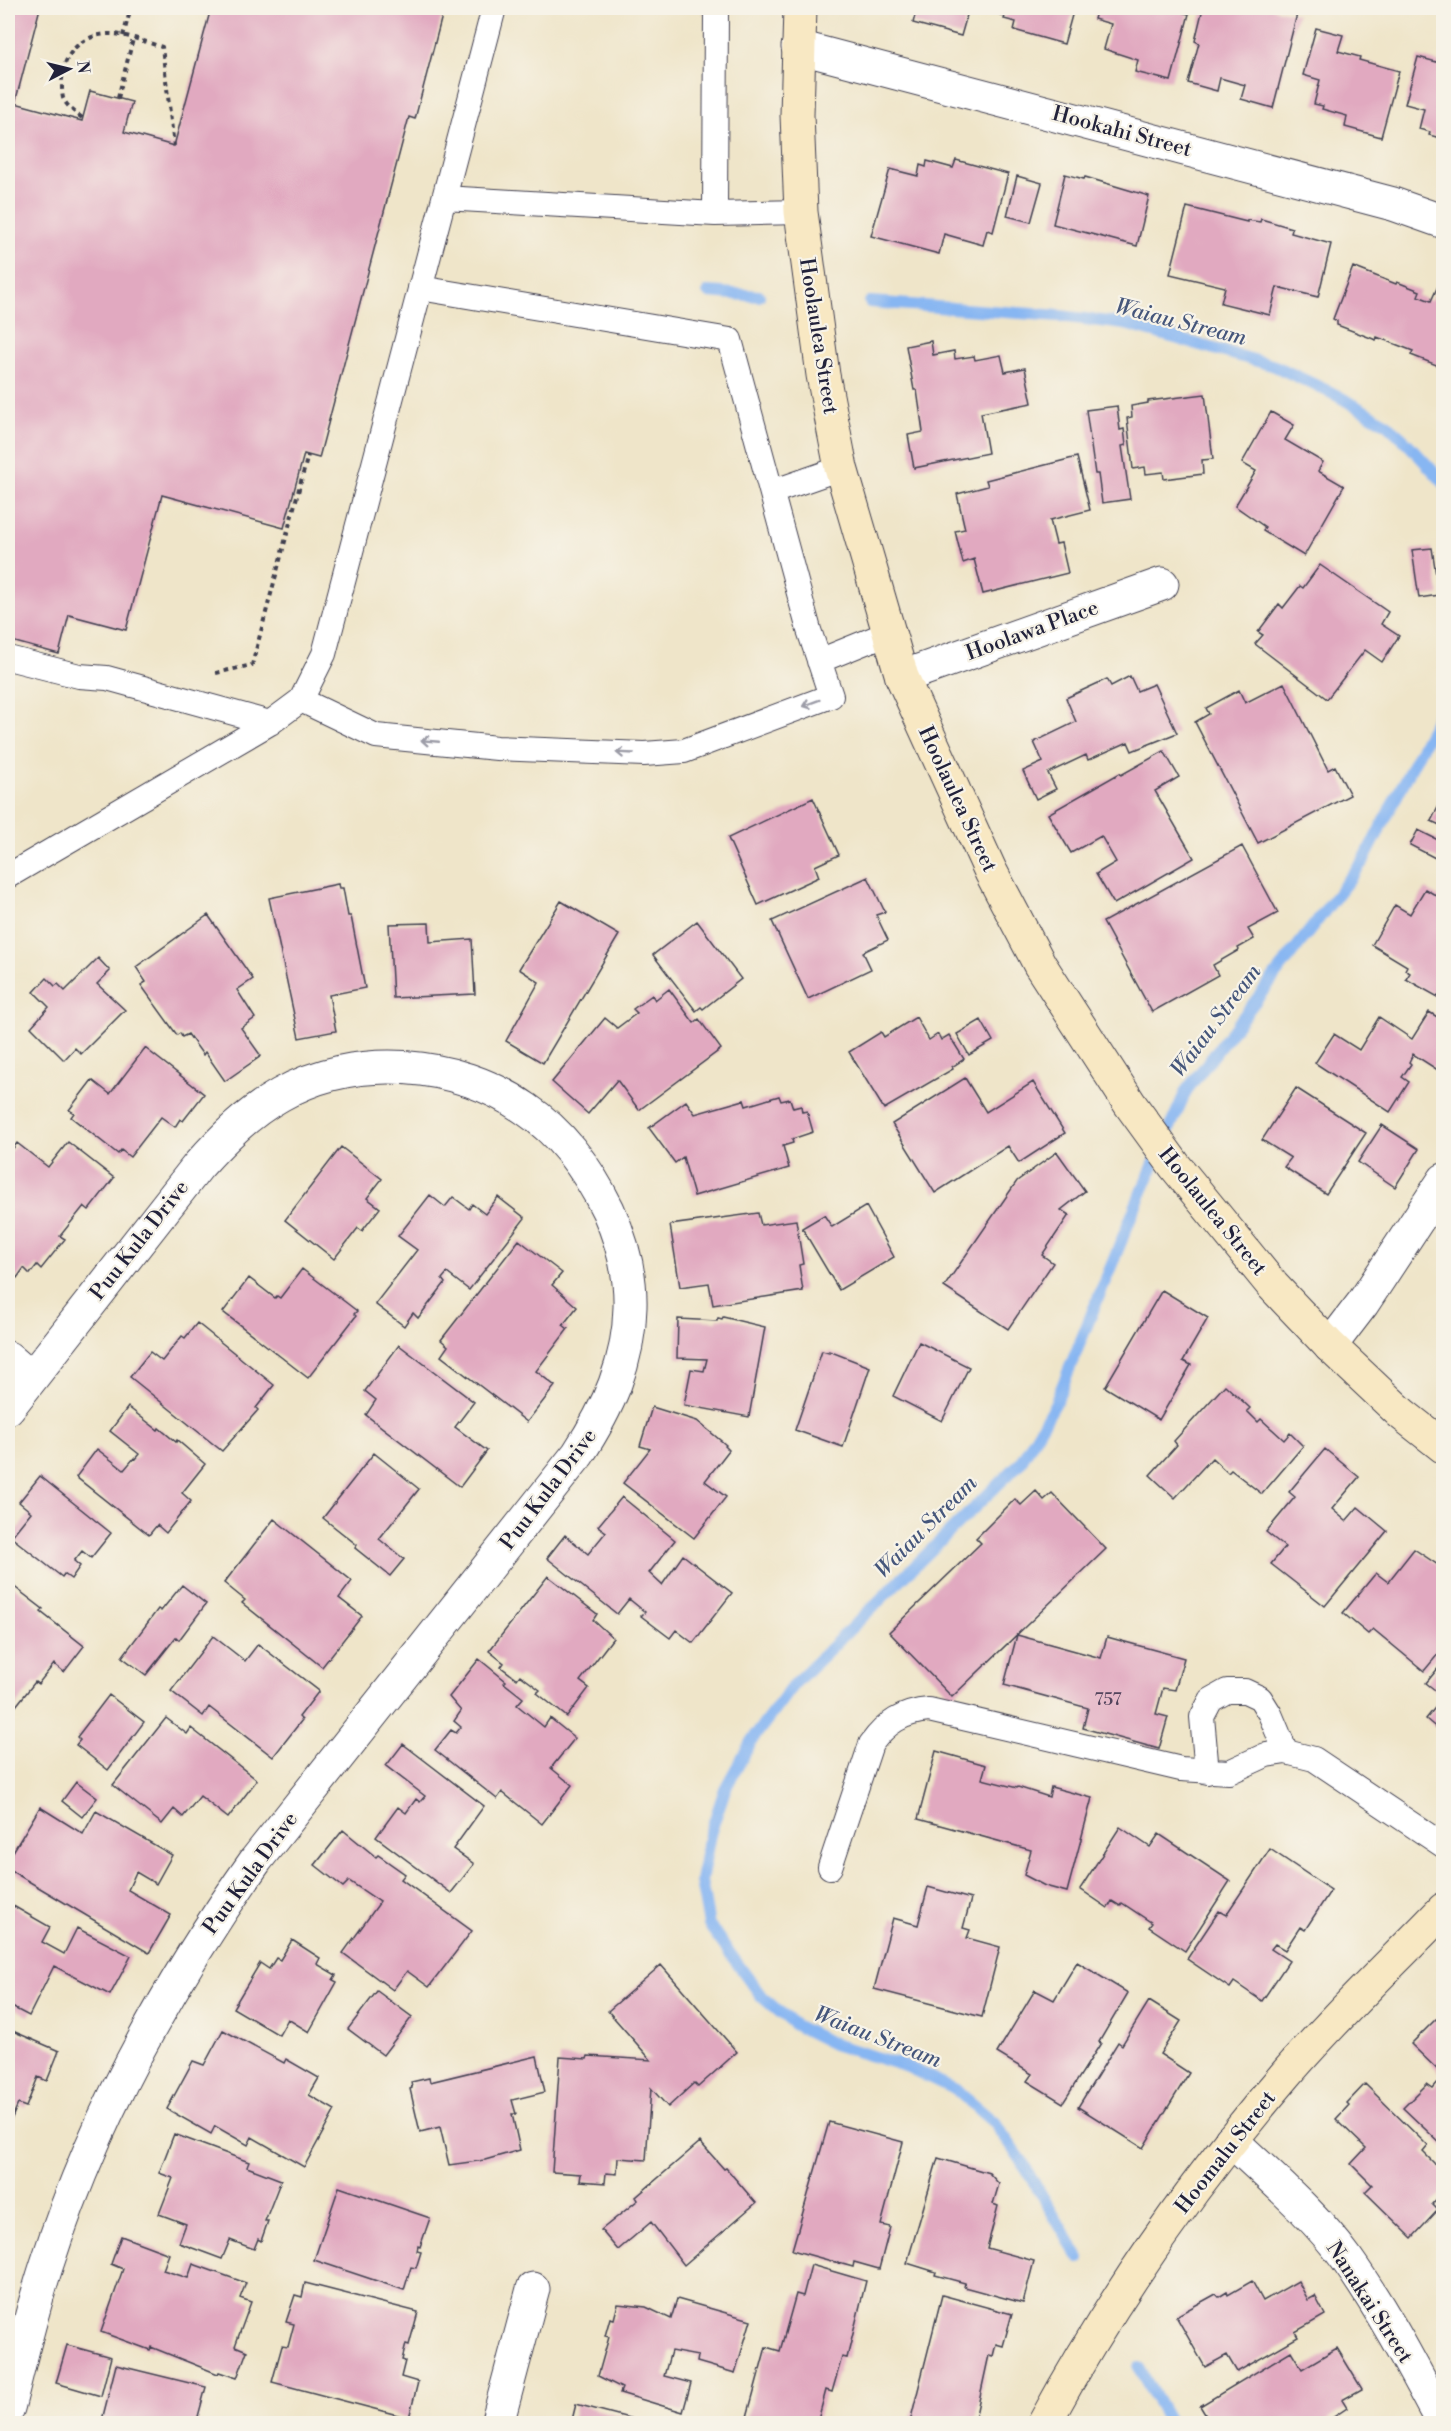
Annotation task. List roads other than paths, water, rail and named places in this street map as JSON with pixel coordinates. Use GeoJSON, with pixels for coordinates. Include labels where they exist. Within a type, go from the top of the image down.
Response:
{"type":"FeatureCollection","features":[{"type":"Feature","properties":{"kind":"street","name":"Hoolaulea Street"},"geometry":{"type":"LineString","coordinates":[[800,8],[797,115],[801,212],[823,375],[841,468],[902,677],[991,872],[1040,965],[1130,1104],[1175,1166],[1273,1286],[1330,1346],[1402,1414],[1443,1447]]}},
{"type":"Feature","properties":{"kind":"street","name":"Hookahi Street"},"geometry":{"type":"LineString","coordinates":[[798,46],[1370,198],[1443,222]]}},
{"type":"Feature","properties":{"kind":"street","name":"Hoolawa Place"},"geometry":{"type":"LineString","coordinates":[[902,677],[1162,584]]}},
{"type":"Feature","properties":{"kind":"street","name":"Puu Kula Drive"},"geometry":{"type":"LineString","coordinates":[[8,1408],[19,1368],[223,1138],[250,1114],[282,1094],[316,1079],[351,1070],[388,1067],[424,1069],[460,1077],[497,1092],[526,1109],[556,1134],[582,1163],[618,1231],[627,1267],[630,1306],[626,1347],[616,1384],[600,1419],[578,1454],[256,1860],[196,1948],[135,2054],[101,2123],[72,2192],[45,2268],[8,2408]]}},
{"type":"Feature","properties":{"kind":"street"},"geometry":{"type":"LineString","coordinates":[[1330,1346],[1363,1303],[1443,1180]]}},
{"type":"Feature","properties":{"kind":"street","name":"Hoomalu Street"},"geometry":{"type":"LineString","coordinates":[[1044,2424],[1122,2295],[1173,2217],[1231,2140],[1288,2071],[1443,1909]]}},
{"type":"Feature","properties":{"kind":"street","name":"Nanakai Street"},"geometry":{"type":"LineString","coordinates":[[1231,2140],[1272,2179],[1345,2257],[1375,2302],[1443,2424]]}},
{"type":"Feature","properties":{"kind":"street"},"geometry":{"type":"LineString","coordinates":[[497,2424],[533,2289]]}},
{"type":"Feature","properties":{"kind":"lane"},"geometry":{"type":"LineString","coordinates":[[8,876],[270,723],[301,700],[324,654],[494,8]]}},
{"type":"Feature","properties":{"kind":"lane"},"geometry":{"type":"LineString","coordinates":[[715,214],[716,8]]}},
{"type":"Feature","properties":{"kind":"lane"},"geometry":{"type":"LineString","coordinates":[[444,198],[715,214],[801,212]]}},
{"type":"Feature","properties":{"kind":"lane"},"geometry":{"type":"LineString","coordinates":[[301,700],[376,736],[497,748],[644,754],[684,751],[831,696],[819,661],[730,340],[420,288]]}},
{"type":"Feature","properties":{"kind":"lane"},"geometry":{"type":"LineString","coordinates":[[772,492],[841,468]]}},
{"type":"Feature","properties":{"kind":"lane"},"geometry":{"type":"LineString","coordinates":[[819,661],[888,633]]}},
{"type":"Feature","properties":{"kind":"lane"},"geometry":{"type":"LineString","coordinates":[[8,658],[80,676],[108,678],[270,723]]}},
{"type":"Feature","properties":{"kind":"lane"},"geometry":{"type":"LineString","coordinates":[[1207,1772],[1202,1717],[1211,1700],[1227,1691],[1245,1691],[1260,1698],[1270,1714],[1286,1752]]}},
{"type":"Feature","properties":{"kind":"lane"},"geometry":{"type":"LineString","coordinates":[[830,1867],[871,1744],[879,1732],[891,1722],[916,1711],[929,1710],[1153,1764],[1207,1772],[1229,1772],[1266,1755],[1286,1752],[1314,1760],[1443,1846]]}},
{"type":"Feature","properties":{"kind":"waterway","name":"Waiau Stream"},"geometry":{"type":"LineString","coordinates":[[708,292],[759,296]]}},
{"type":"Feature","properties":{"kind":"waterway","name":"Waiau Stream"},"geometry":{"type":"LineString","coordinates":[[870,302],[1060,316],[1125,324],[1275,366],[1338,396],[1387,424],[1444,483]]}},
{"type":"Feature","properties":{"kind":"waterway","name":"Waiau Stream"},"geometry":{"type":"LineString","coordinates":[[1079,2258],[1019,2157],[994,2122],[956,2090],[908,2067],[833,2044],[795,2025],[762,1997],[709,1925],[701,1881],[710,1834],[725,1789],[752,1740],[794,1684],[1020,1463],[1055,1404],[1136,1205],[1186,1091],[1364,860],[1444,704]]}},
{"type":"Feature","properties":{"kind":"waterway","name":"Waiau Stream"},"geometry":{"type":"LineString","coordinates":[[1139,2368],[1170,2424]]}}]}
